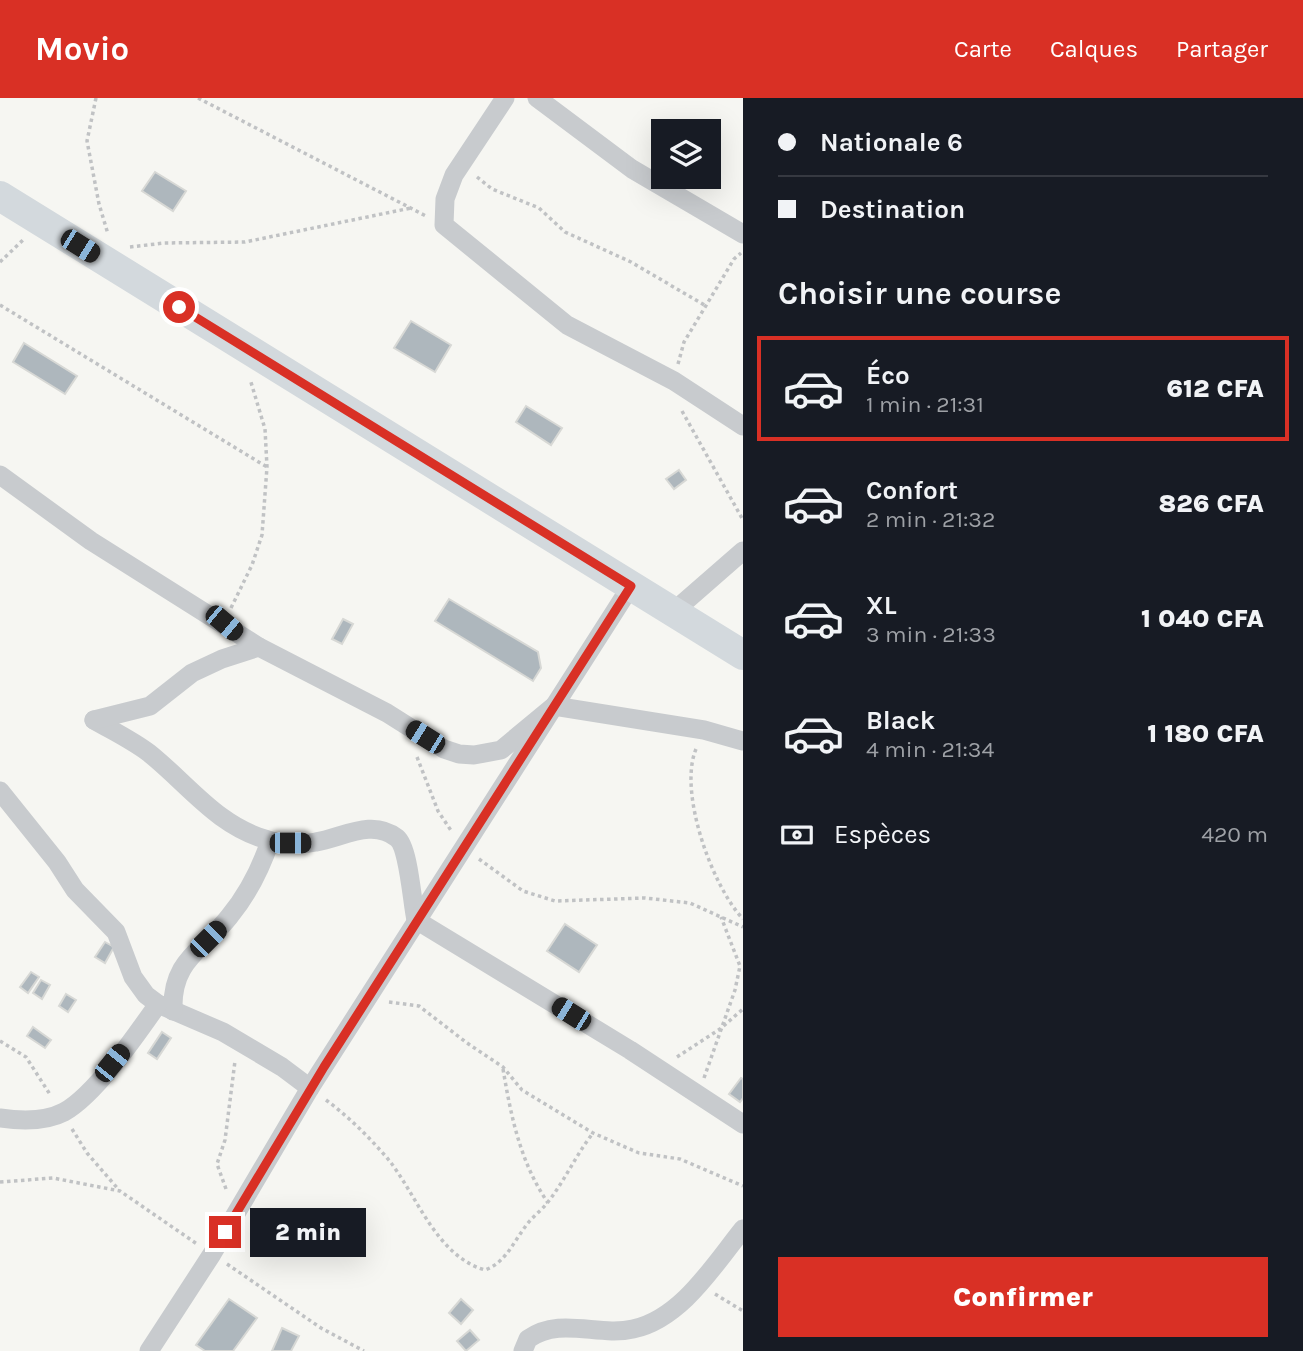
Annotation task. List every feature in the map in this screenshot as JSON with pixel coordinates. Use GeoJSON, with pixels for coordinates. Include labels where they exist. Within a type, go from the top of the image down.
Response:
{"type":"FeatureCollection","features":[{"type":"Feature","properties":{"kind":"main road"},"geometry":{"type":"LineString","coordinates":[[0,196],[42,222],[116,260],[239,344],[743,655]]}},
{"type":"Feature","properties":{"kind":"street"},"geometry":{"type":"LineString","coordinates":[[505,98],[454,175],[445,198],[444,225],[567,325],[674,381],[741,421]]}},
{"type":"Feature","properties":{"kind":"street"},"geometry":{"type":"LineString","coordinates":[[537,98],[632,169],[743,237]]}},
{"type":"Feature","properties":{"kind":"street"},"geometry":{"type":"LineString","coordinates":[[0,475],[111,554],[259,647],[406,725],[444,749],[459,754],[501,750],[554,706],[704,730],[743,741]]}},
{"type":"Feature","properties":{"kind":"street"},"geometry":{"type":"LineString","coordinates":[[673,612],[743,551]]}},
{"type":"Feature","properties":{"kind":"street"},"geometry":{"type":"LineString","coordinates":[[149,1351],[212,1254],[310,1088],[631,586]]}},
{"type":"Feature","properties":{"kind":"street"},"geometry":{"type":"LineString","coordinates":[[259,647],[222,659],[192,673],[150,706],[94,720],[147,752],[217,817],[270,841],[314,843],[369,829],[391,834],[404,846],[416,920],[699,1094],[743,1124]]}},
{"type":"Feature","properties":{"kind":"street"},"geometry":{"type":"LineString","coordinates":[[0,791],[57,862],[75,890],[116,932],[133,977],[146,995],[165,1008],[223,1032],[235,1042],[282,1067],[310,1088]]}},
{"type":"Feature","properties":{"kind":"street"},"geometry":{"type":"LineString","coordinates":[[0,1118],[26,1122],[62,1113],[79,1102],[138,1032],[165,1008],[182,966],[229,917],[253,881],[270,841]]}},
{"type":"Feature","properties":{"kind":"street"},"geometry":{"type":"LineString","coordinates":[[523,1351],[528,1339],[554,1328],[631,1330],[652,1324],[699,1283],[743,1229]]}},
{"type":"Feature","properties":{"kind":"path"},"geometry":{"type":"LineString","coordinates":[[96,98],[87,141],[99,204],[116,260],[164,243],[245,242],[411,208]]}},
{"type":"Feature","properties":{"kind":"path"},"geometry":{"type":"LineString","coordinates":[[198,98],[444,225]]}},
{"type":"Feature","properties":{"kind":"path"},"geometry":{"type":"LineString","coordinates":[[463,163],[492,189],[539,208],[565,232],[631,262],[706,306]]}},
{"type":"Feature","properties":{"kind":"path"},"geometry":{"type":"LineString","coordinates":[[0,262],[42,222]]}},
{"type":"Feature","properties":{"kind":"path"},"geometry":{"type":"LineString","coordinates":[[743,237],[734,258],[684,342],[674,381],[681,410],[743,520]]}},
{"type":"Feature","properties":{"kind":"path"},"geometry":{"type":"LineString","coordinates":[[0,305],[267,467]]}},
{"type":"Feature","properties":{"kind":"path"},"geometry":{"type":"LineString","coordinates":[[224,623],[252,565],[262,535],[267,467],[265,429],[239,344]]}},
{"type":"Feature","properties":{"kind":"path"},"geometry":{"type":"LineString","coordinates":[[406,725],[438,811],[464,849],[523,891],[555,901],[645,898],[690,903],[743,927]]}},
{"type":"Feature","properties":{"kind":"path"},"geometry":{"type":"LineString","coordinates":[[704,730],[693,757],[689,783],[714,877],[733,909],[743,919]]}},
{"type":"Feature","properties":{"kind":"path"},"geometry":{"type":"LineString","coordinates":[[699,1094],[735,990],[740,965],[720,915]]}},
{"type":"Feature","properties":{"kind":"path"},"geometry":{"type":"LineString","coordinates":[[364,1003],[396,1002],[419,1006],[503,1067],[522,1090],[593,1133],[639,1153],[680,1159],[743,1186]]}},
{"type":"Feature","properties":{"kind":"path"},"geometry":{"type":"LineString","coordinates":[[660,1070],[720,1029],[743,1009]]}},
{"type":"Feature","properties":{"kind":"path"},"geometry":{"type":"LineString","coordinates":[[235,1042],[225,1140],[217,1164],[222,1183],[238,1209]]}},
{"type":"Feature","properties":{"kind":"path"},"geometry":{"type":"LineString","coordinates":[[503,1067],[511,1118],[533,1181],[548,1203]]}},
{"type":"Feature","properties":{"kind":"path"},"geometry":{"type":"LineString","coordinates":[[310,1088],[360,1128],[389,1161],[432,1227],[463,1260],[485,1270],[495,1266],[509,1252],[527,1224],[548,1203],[577,1153],[593,1133]]}},
{"type":"Feature","properties":{"kind":"path"},"geometry":{"type":"LineString","coordinates":[[0,1182],[53,1178],[120,1191],[321,1328],[364,1351]]}},
{"type":"Feature","properties":{"kind":"path"},"geometry":{"type":"LineString","coordinates":[[699,1283],[743,1311]]}},
{"type":"Feature","properties":{"kind":"building"},"geometry":{"type":"Polygon","coordinates":[[[155,172],[186,191],[173,211],[142,191],[155,172]]]}},
{"type":"Feature","properties":{"kind":"building"},"geometry":{"type":"Polygon","coordinates":[[[411,321],[451,345],[435,372],[394,348],[411,321]]]}},
{"type":"Feature","properties":{"kind":"building"},"geometry":{"type":"Polygon","coordinates":[[[24,343],[77,376],[65,394],[13,362],[24,343]]]}},
{"type":"Feature","properties":{"kind":"building"},"geometry":{"type":"Polygon","coordinates":[[[526,406],[562,428],[551,445],[516,422],[526,406]]]}},
{"type":"Feature","properties":{"kind":"building"},"geometry":{"type":"Polygon","coordinates":[[[679,470],[686,480],[674,489],[666,479],[679,470]]]}},
{"type":"Feature","properties":{"kind":"building"},"geometry":{"type":"Polygon","coordinates":[[[449,599],[538,652],[541,668],[533,681],[435,621],[449,599]]]}},
{"type":"Feature","properties":{"kind":"building"},"geometry":{"type":"Polygon","coordinates":[[[343,619],[353,624],[342,644],[332,639],[343,619]]]}},
{"type":"Feature","properties":{"kind":"building"},"geometry":{"type":"Polygon","coordinates":[[[565,924],[597,945],[579,972],[547,951],[565,924]]]}},
{"type":"Feature","properties":{"kind":"building"},"geometry":{"type":"Polygon","coordinates":[[[105,942],[114,947],[105,963],[95,957],[105,942]]]}},
{"type":"Feature","properties":{"kind":"building"},"geometry":{"type":"Polygon","coordinates":[[[31,972],[39,977],[28,993],[20,987],[31,972]]]}},
{"type":"Feature","properties":{"kind":"building"},"geometry":{"type":"Polygon","coordinates":[[[41,980],[50,985],[42,999],[33,993],[41,980]]]}},
{"type":"Feature","properties":{"kind":"building"},"geometry":{"type":"Polygon","coordinates":[[[66,994],[76,1000],[68,1012],[59,1006],[66,994]]]}},
{"type":"Feature","properties":{"kind":"building"},"geometry":{"type":"Polygon","coordinates":[[[33,1027],[51,1040],[45,1048],[27,1036],[33,1027]]]}},
{"type":"Feature","properties":{"kind":"building"},"geometry":{"type":"Polygon","coordinates":[[[162,1032],[171,1038],[157,1059],[148,1053],[162,1032]]]}},
{"type":"Feature","properties":{"kind":"building"},"geometry":{"type":"Polygon","coordinates":[[[741,1078],[743,1098],[740,1102],[729,1094],[741,1078]]]}},
{"type":"Feature","properties":{"kind":"building"},"geometry":{"type":"Polygon","coordinates":[[[229,1299],[257,1318],[233,1351],[205,1351],[196,1345],[229,1299]]]}},
{"type":"Feature","properties":{"kind":"building"},"geometry":{"type":"Polygon","coordinates":[[[461,1299],[473,1310],[461,1324],[449,1313],[461,1299]]]}},
{"type":"Feature","properties":{"kind":"building"},"geometry":{"type":"Polygon","coordinates":[[[282,1328],[299,1336],[291,1351],[272,1351],[282,1328]]]}},
{"type":"Feature","properties":{"kind":"building"},"geometry":{"type":"Polygon","coordinates":[[[470,1330],[479,1340],[466,1351],[457,1341],[470,1330]]]}},
{"type":"Feature","properties":{"kind":"route"},"geometry":{"type":"LineString","coordinates":[[179,307],[631,586],[416,920],[298,1108],[225,1232]]}}]}
